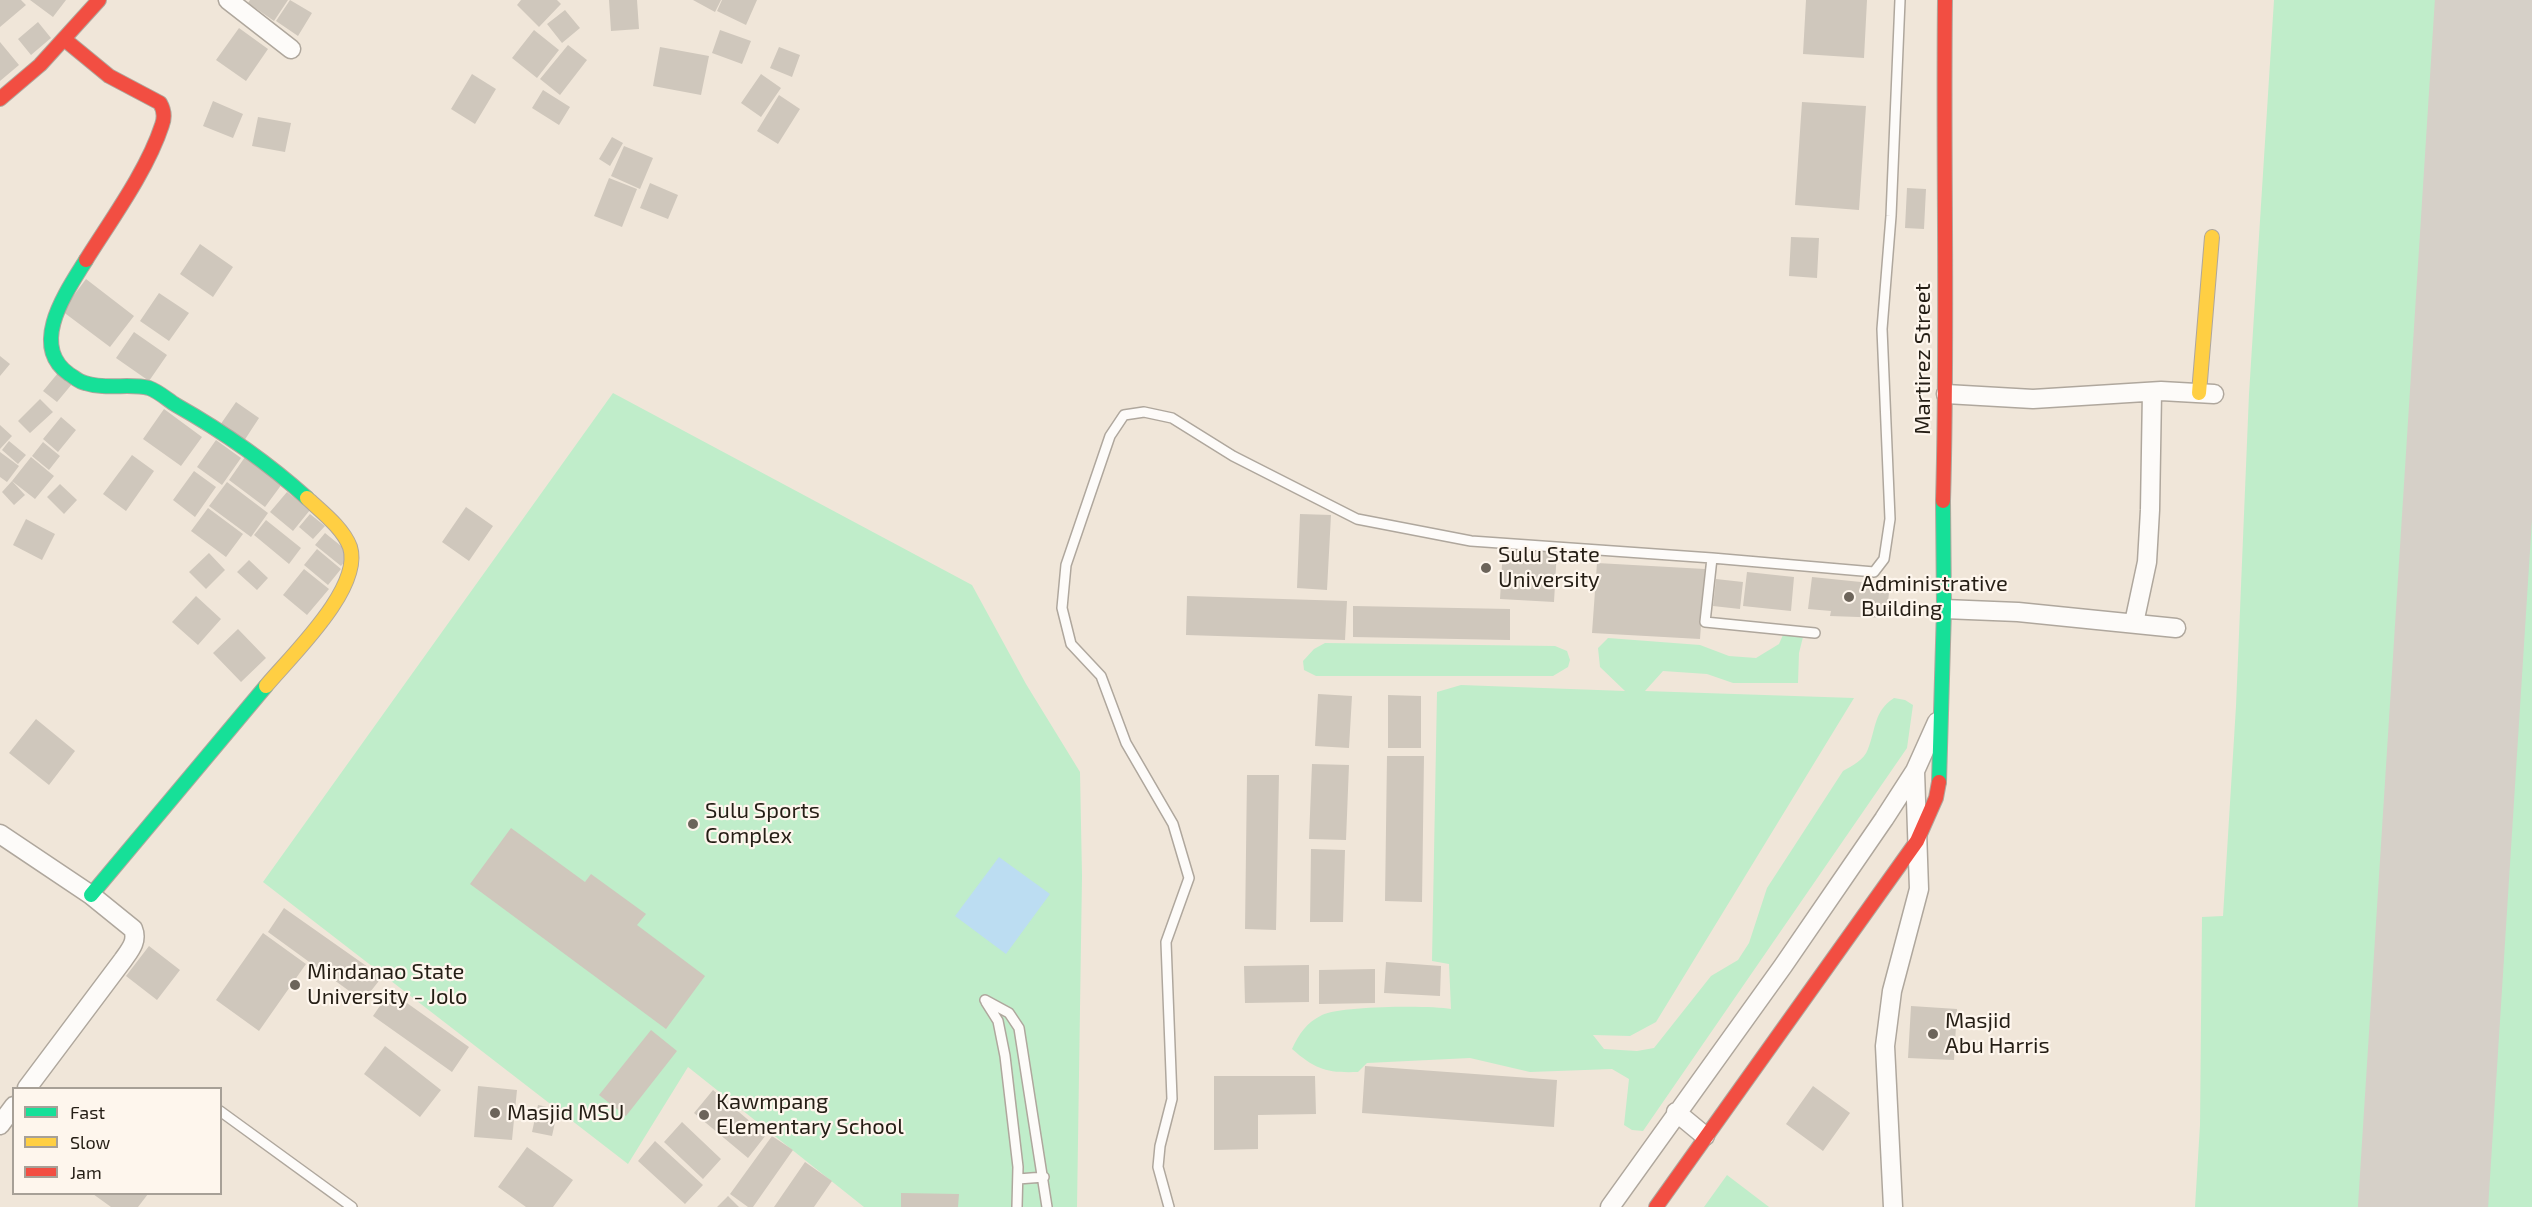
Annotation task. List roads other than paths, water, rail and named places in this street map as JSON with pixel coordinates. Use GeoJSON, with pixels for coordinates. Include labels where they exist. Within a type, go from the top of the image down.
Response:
{"type":"FeatureCollection","features":[{"type":"Feature","properties":{"kind":"street"},"geometry":{"type":"LineString","coordinates":[[0,99],[40,65],[99,0]]}},
{"type":"Feature","properties":{"kind":"street"},"geometry":{"type":"LineString","coordinates":[[228,0],[291,49]]}},
{"type":"Feature","properties":{"kind":"street","name":"Martirez Street"},"geometry":{"type":"LineString","coordinates":[[1656,1207],[1917,841],[1931,810],[1939,782],[1939,717],[1944,609],[1942,525],[1946,394],[1943,218],[1945,0]]}},
{"type":"Feature","properties":{"kind":"street"},"geometry":{"type":"LineString","coordinates":[[64,39],[91,67],[115,83],[160,103],[164,124],[132,187],[63,297],[52,324],[51,345],[60,367],[83,383],[108,388],[148,388],[191,413],[283,477],[331,520],[349,545],[353,563],[339,598],[90,895]]}},
{"type":"Feature","properties":{"kind":"street"},"geometry":{"type":"LineString","coordinates":[[1946,394],[2032,399],[2152,392],[2207,394],[2212,237]]}},
{"type":"Feature","properties":{"kind":"street"},"geometry":{"type":"LineString","coordinates":[[2134,622],[2147,562],[2151,510],[2152,392]]}},
{"type":"Feature","properties":{"kind":"street"},"geometry":{"type":"LineString","coordinates":[[1944,609],[2134,622],[2176,628]]}},
{"type":"Feature","properties":{"kind":"street"},"geometry":{"type":"LineString","coordinates":[[1610,1207],[1676,1112],[1784,966],[1915,771],[1939,717]]}},
{"type":"Feature","properties":{"kind":"street"},"geometry":{"type":"LineString","coordinates":[[1893,1207],[1886,1046],[1892,991],[1919,889],[1915,771]]}},
{"type":"Feature","properties":{"kind":"street"},"geometry":{"type":"LineString","coordinates":[[0,834],[90,895],[133,929],[134,943],[28,1087]]}},
{"type":"Feature","properties":{"kind":"street"},"geometry":{"type":"LineString","coordinates":[[0,1125],[12,1109]]}},
{"type":"Feature","properties":{"kind":"street"},"geometry":{"type":"LineString","coordinates":[[1676,1112],[1705,1136]]}},
{"type":"Feature","properties":{"kind":"lane"},"geometry":{"type":"LineString","coordinates":[[1169,1207],[1158,1167],[1160,1146],[1172,1099],[1166,942],[1189,878],[1173,824],[1126,742],[1101,676],[1071,644],[1062,608],[1066,565],[1110,436],[1124,416],[1144,412],[1172,418],[1233,456],[1357,519],[1472,541],[1874,572],[1884,559],[1890,519],[1882,329],[1891,216],[1900,0]]}},
{"type":"Feature","properties":{"kind":"lane"},"geometry":{"type":"LineString","coordinates":[[1712,558],[1705,622],[1815,633]]}},
{"type":"Feature","properties":{"kind":"lane"},"geometry":{"type":"LineString","coordinates":[[1017,1207],[1018,1179],[1001,1030],[985,1000],[1009,1013],[1020,1028],[1047,1207]]}},
{"type":"Feature","properties":{"kind":"lane"},"geometry":{"type":"LineString","coordinates":[[222,1112],[352,1207]]}},
{"type":"Feature","properties":{"kind":"lane"},"geometry":{"type":"LineString","coordinates":[[1018,1179],[1044,1178]]}},
{"type":"Feature","properties":{"kind":"water"},"geometry":{"type":"Polygon","coordinates":[[[999,857],[1050,894],[1006,954],[955,916],[999,857]]]}},
{"type":"Feature","properties":{"kind":"place","name":"Sulu State University"},"geometry":{"type":"Point","coordinates":[1486,568]}},
{"type":"Feature","properties":{"kind":"place","name":"Administrative Building"},"geometry":{"type":"Point","coordinates":[1849,597]}},
{"type":"Feature","properties":{"kind":"place","name":"Sulu Sports Complex"},"geometry":{"type":"Point","coordinates":[693,824]}},
{"type":"Feature","properties":{"kind":"place","name":"Mindanao State University - Jolo"},"geometry":{"type":"Point","coordinates":[295,985]}},
{"type":"Feature","properties":{"kind":"place","name":"Masjid Abu Harris"},"geometry":{"type":"Point","coordinates":[1933,1034]}},
{"type":"Feature","properties":{"kind":"place","name":"Masjid MSU"},"geometry":{"type":"Point","coordinates":[495,1113]}},
{"type":"Feature","properties":{"kind":"place","name":"Kawmpang Elementary School"},"geometry":{"type":"Point","coordinates":[704,1115]}}]}
